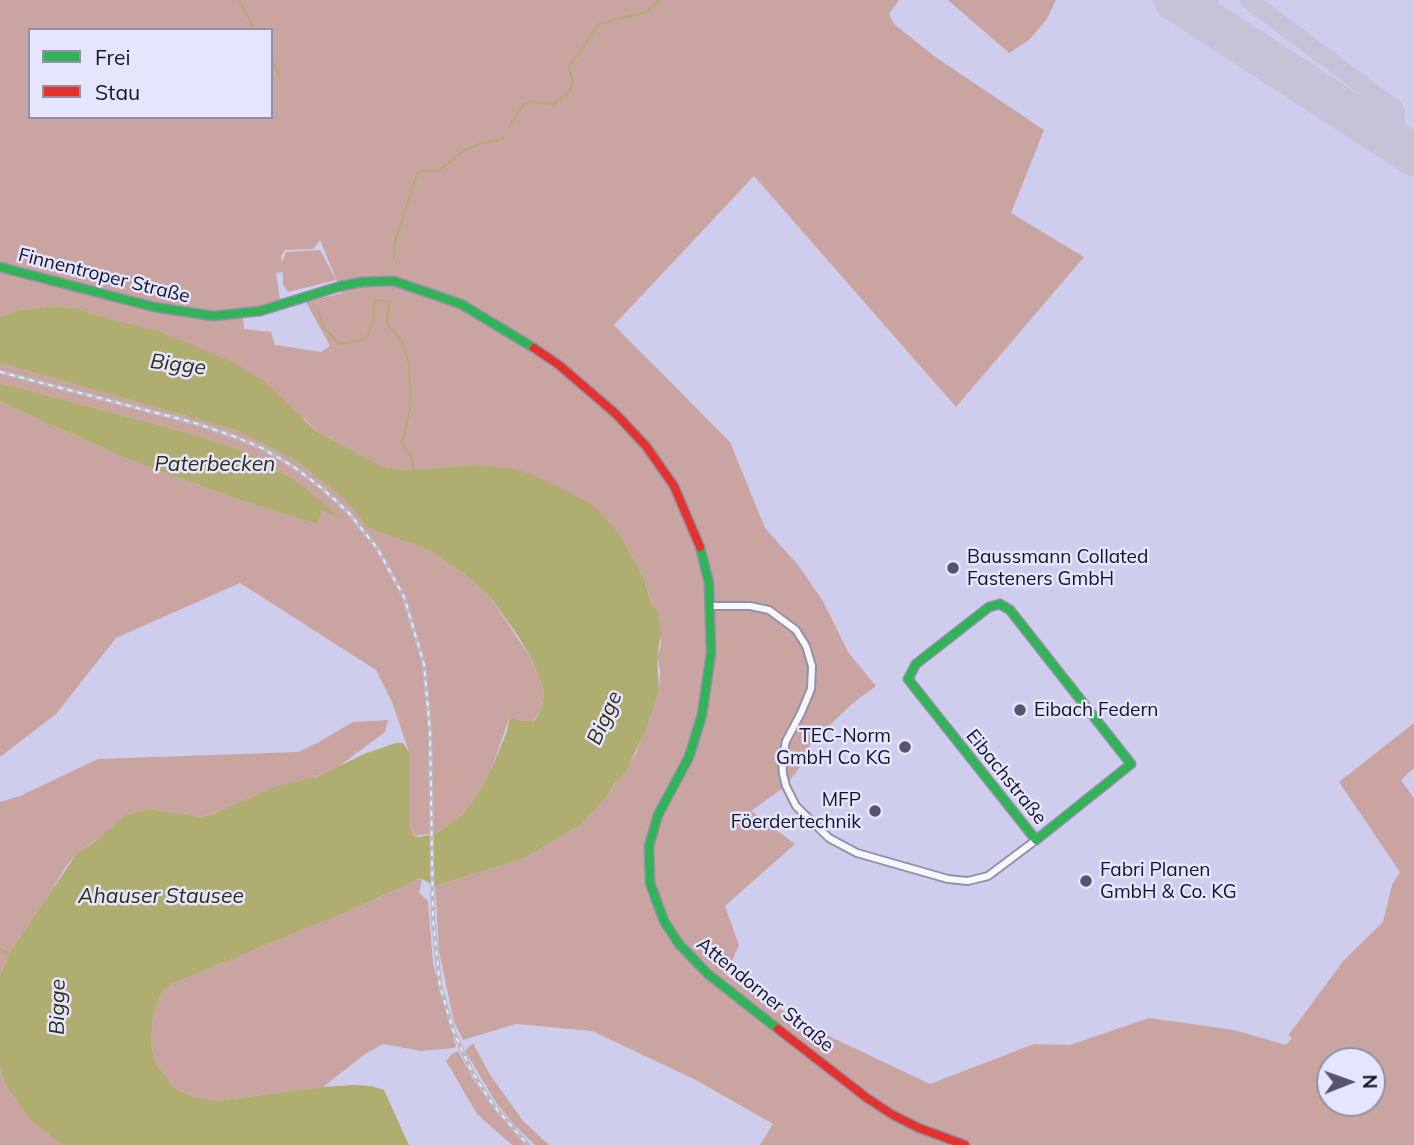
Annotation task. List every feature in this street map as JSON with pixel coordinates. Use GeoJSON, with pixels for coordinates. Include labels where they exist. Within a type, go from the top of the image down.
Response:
{"type":"FeatureCollection","features":[{"type":"Feature","properties":{"kind":"main road","name":"Finnentroper Straße"},"geometry":{"type":"LineString","coordinates":[[0,267],[190,314],[236,315],[284,304]]}},
{"type":"Feature","properties":{"kind":"main road","name":"Attendorner Straße"},"geometry":{"type":"LineString","coordinates":[[284,304],[362,282],[394,281],[426,289],[461,304],[534,347],[574,377],[641,440],[683,503],[699,541],[707,570],[711,606],[711,653],[700,725],[689,757],[658,815],[649,846],[650,883],[664,921],[679,944],[708,974],[867,1098],[919,1128],[965,1145]]}},
{"type":"Feature","properties":{"kind":"main road","name":"Eibachstraße"},"geometry":{"type":"LineString","coordinates":[[1000,604],[1010,610],[1131,764],[1036,839],[908,679],[919,662],[989,607],[1000,604]]}},
{"type":"Feature","properties":{"kind":"street"},"geometry":{"type":"LineString","coordinates":[[711,606],[750,606],[769,610],[796,630],[806,646],[811,666],[811,689],[786,741],[782,761],[783,774],[796,806],[829,838],[857,853],[948,879],[968,881],[988,876],[1036,839]]}},
{"type":"Feature","properties":{"kind":"shaded area"},"geometry":{"type":"Polygon","coordinates":[[[0,0],[899,0],[889,14],[894,24],[934,56],[1044,130],[1011,213],[1084,257],[956,407],[754,176],[614,325],[730,442],[765,528],[798,565],[823,601],[848,652],[876,686],[853,703],[811,743],[805,760],[786,786],[751,811],[795,844],[725,906],[739,945],[726,975],[762,999],[833,1038],[930,1084],[1034,1044],[1070,1045],[1149,1018],[1234,1030],[1286,1045],[1292,1038],[1288,1036],[1344,960],[1383,922],[1392,885],[1400,872],[1339,782],[1414,723],[1414,768],[1401,780],[1414,798],[1414,1145],[760,1145],[773,1124],[696,1080],[592,1031],[516,1024],[463,1040],[454,1022],[439,951],[435,886],[525,858],[582,824],[606,798],[636,753],[659,690],[660,670],[657,658],[661,644],[658,611],[651,603],[645,582],[475,465],[406,470],[384,467],[316,431],[306,420],[116,321],[76,308],[47,306],[0,317],[0,0]],[[320,240],[313,249],[285,250],[281,256],[282,262],[286,252],[320,250],[336,280],[288,292],[283,285],[283,272],[276,273],[280,300],[259,308],[242,309],[244,329],[271,332],[275,345],[321,352],[330,346],[306,302],[342,293],[320,240]]]}},
{"type":"Feature","properties":{"kind":"shaded area"},"geometry":{"type":"Polygon","coordinates":[[[948,0],[1056,0],[1047,19],[1029,40],[1009,53],[948,0]]]}},
{"type":"Feature","properties":{"kind":"shaded area"},"geometry":{"type":"Polygon","coordinates":[[[0,363],[239,431],[298,462],[345,500],[368,528],[431,551],[472,580],[491,598],[532,660],[544,691],[542,708],[533,721],[522,721],[510,716],[492,768],[463,814],[437,833],[413,836],[409,821],[409,752],[392,702],[376,670],[240,583],[116,638],[56,714],[0,757],[0,402],[130,460],[249,503],[317,524],[321,511],[340,518],[298,482],[246,452],[189,433],[0,383],[0,363]]]}},
{"type":"Feature","properties":{"kind":"shaded area"},"geometry":{"type":"Polygon","coordinates":[[[388,720],[385,732],[334,770],[202,817],[150,809],[102,836],[77,853],[65,868],[9,954],[0,976],[0,802],[20,796],[98,759],[298,752],[353,722],[388,720]]]}},
{"type":"Feature","properties":{"kind":"shaded area"},"geometry":{"type":"Polygon","coordinates":[[[420,878],[419,893],[428,901],[433,964],[456,1046],[454,1048],[421,1051],[383,1044],[365,1054],[323,1087],[217,1101],[193,1097],[176,1089],[157,1065],[151,1044],[153,1015],[162,992],[172,984],[363,905],[420,878]]]}},
{"type":"Feature","properties":{"kind":"shaded area"},"geometry":{"type":"Polygon","coordinates":[[[473,1043],[489,1073],[523,1121],[549,1145],[535,1145],[497,1104],[465,1051],[473,1043]]]}},
{"type":"Feature","properties":{"kind":"shaded area"},"geometry":{"type":"Polygon","coordinates":[[[458,1051],[473,1079],[525,1145],[512,1145],[477,1114],[446,1061],[458,1051]]]}},
{"type":"Feature","properties":{"kind":"shaded area"},"geometry":{"type":"Polygon","coordinates":[[[0,1066],[4,1082],[63,1145],[0,1145],[0,1066]]]}},
{"type":"Feature","properties":{"kind":"water","name":"Ahauser Stausee"},"geometry":{"type":"Polygon","coordinates":[[[47,306],[76,308],[158,331],[233,362],[266,383],[316,431],[384,467],[406,470],[475,465],[511,468],[568,492],[594,506],[613,526],[645,582],[651,603],[658,611],[661,634],[657,658],[659,690],[646,729],[626,771],[582,824],[525,858],[435,886],[420,878],[363,905],[172,984],[162,992],[153,1015],[151,1044],[157,1065],[176,1089],[193,1097],[217,1101],[323,1087],[371,1086],[384,1090],[409,1145],[63,1145],[30,1119],[4,1082],[0,1066],[0,976],[9,954],[77,853],[97,840],[124,816],[150,809],[202,817],[273,788],[319,776],[364,754],[403,743],[409,752],[409,821],[413,836],[437,833],[463,814],[478,793],[492,768],[510,716],[522,721],[534,721],[542,708],[544,691],[532,660],[518,636],[491,598],[472,580],[431,551],[368,528],[345,500],[298,462],[239,431],[0,363],[0,317],[47,306]]]}},
{"type":"Feature","properties":{"kind":"water","name":"Paterbecken"},"geometry":{"type":"Polygon","coordinates":[[[0,383],[189,433],[246,452],[298,482],[342,519],[322,511],[317,524],[249,503],[130,460],[0,402],[0,383]]]}},
{"type":"Feature","properties":{"kind":"waterway"},"geometry":{"type":"LineString","coordinates":[[239,0],[254,28]]}},
{"type":"Feature","properties":{"kind":"waterway"},"geometry":{"type":"LineString","coordinates":[[509,127],[523,105],[531,102],[554,104],[570,90],[573,84],[569,67],[599,24],[646,12],[659,0]]}},
{"type":"Feature","properties":{"kind":"waterway"},"geometry":{"type":"LineString","coordinates":[[273,64],[279,76]]}},
{"type":"Feature","properties":{"kind":"waterway"},"geometry":{"type":"LineString","coordinates":[[394,258],[394,245],[417,174],[440,170],[463,151],[482,143],[503,139],[504,136]]}},
{"type":"Feature","properties":{"kind":"waterway"},"geometry":{"type":"LineString","coordinates":[[318,310],[324,328],[340,344],[360,341],[367,337],[374,318],[374,303],[378,300],[389,302],[387,324],[401,340],[409,363],[410,408],[402,444],[411,457],[414,471]]}},
{"type":"Feature","properties":{"kind":"waterway"},"geometry":{"type":"LineString","coordinates":[[0,949],[9,954]]}},
{"type":"Feature","properties":{"kind":"taxiway"},"geometry":{"type":"LineString","coordinates":[[1199,16],[1210,0]]}},
{"type":"Feature","properties":{"kind":"taxiway"},"geometry":{"type":"LineString","coordinates":[[1249,0],[1396,110],[1396,125],[1386,133],[1381,133]]}},
{"type":"Feature","properties":{"kind":"runway"},"geometry":{"type":"LineString","coordinates":[[1175,0],[1414,155]]}},
{"type":"Feature","properties":{"kind":"railway"},"geometry":{"type":"LineString","coordinates":[[0,372],[195,423],[262,448],[323,489],[348,512],[377,548],[404,597],[424,664],[430,731],[433,920],[440,986],[453,1030],[471,1070],[493,1105],[528,1145]]}},
{"type":"Feature","properties":{"kind":"traffic: fast"},"geometry":{"type":"LineString","coordinates":[[0,267],[154,307],[213,316],[260,311],[341,286],[394,281],[461,304],[534,348]]}},
{"type":"Feature","properties":{"kind":"traffic: fast"},"geometry":{"type":"LineString","coordinates":[[700,547],[709,583],[711,653],[702,715],[689,757],[658,815],[649,846],[650,883],[664,921],[679,944],[708,974],[778,1029]]}},
{"type":"Feature","properties":{"kind":"traffic: fast"},"geometry":{"type":"LineString","coordinates":[[1000,604],[1010,610],[1131,764],[1036,840],[908,679],[916,664],[989,607],[1000,604]]}},
{"type":"Feature","properties":{"kind":"traffic: jam"},"geometry":{"type":"LineString","coordinates":[[534,348],[559,365],[616,414],[646,446],[674,486],[700,547]]}},
{"type":"Feature","properties":{"kind":"traffic: jam"},"geometry":{"type":"LineString","coordinates":[[778,1029],[893,1115],[965,1145]]}},
{"type":"Feature","properties":{"kind":"place","name":"Baussmann Collated Fasteners GmbH"},"geometry":{"type":"Point","coordinates":[953,568]}},
{"type":"Feature","properties":{"kind":"place","name":"Eibach Federn"},"geometry":{"type":"Point","coordinates":[1020,710]}},
{"type":"Feature","properties":{"kind":"place","name":"TEC-Norm GmbH Co KG"},"geometry":{"type":"Point","coordinates":[905,747]}},
{"type":"Feature","properties":{"kind":"place","name":"MFP Föerdertechnik"},"geometry":{"type":"Point","coordinates":[875,811]}},
{"type":"Feature","properties":{"kind":"place","name":"Fabri Planen GmbH & Co. KG"},"geometry":{"type":"Point","coordinates":[1086,881]}},
{"type":"Feature","properties":{"kind":"water label","name":"Bigge"},"geometry":{"type":"Point","coordinates":[178,365]}},
{"type":"Feature","properties":{"kind":"water label","name":"Bigge"},"geometry":{"type":"Point","coordinates":[605,718]}},
{"type":"Feature","properties":{"kind":"water label","name":"Bigge"},"geometry":{"type":"Point","coordinates":[58,1007]}}]}
